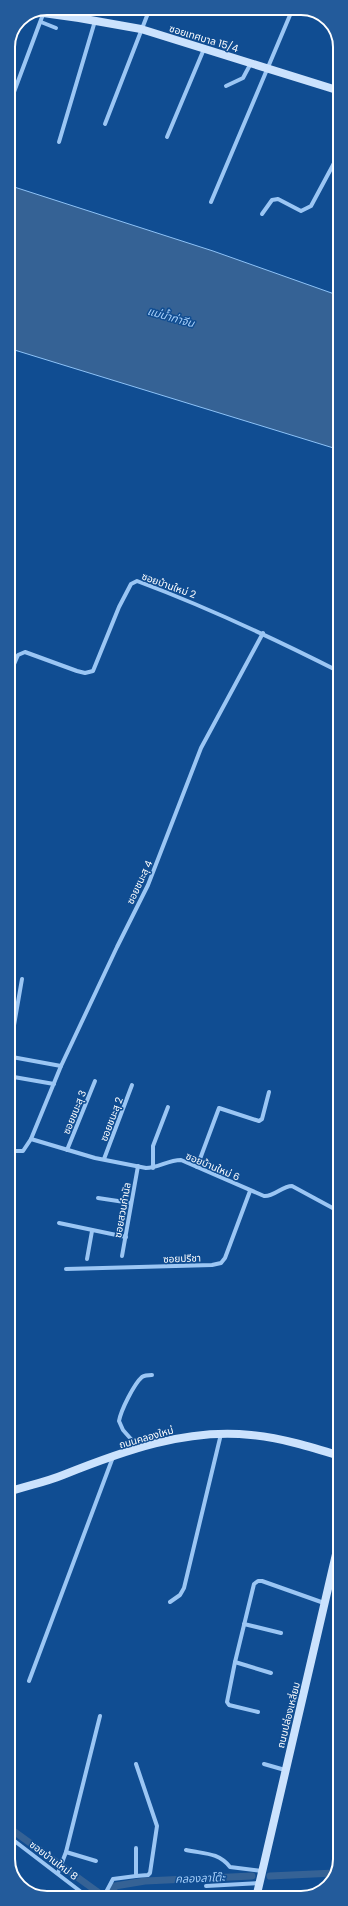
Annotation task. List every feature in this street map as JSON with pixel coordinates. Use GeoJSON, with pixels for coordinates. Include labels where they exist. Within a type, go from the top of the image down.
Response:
{"type":"FeatureCollection","features":[{"type":"Feature","properties":{"kind":"street","name":"ซอยเทศบาล 15/4"},"geometry":{"type":"LineString","coordinates":[[50,15],[79,18],[141,29],[333,89]]}},
{"type":"Feature","properties":{"kind":"street"},"geometry":{"type":"LineString","coordinates":[[105,124],[147,15]]}},
{"type":"Feature","properties":{"kind":"street"},"geometry":{"type":"LineString","coordinates":[[211,202],[290,15]]}},
{"type":"Feature","properties":{"kind":"street"},"geometry":{"type":"LineString","coordinates":[[15,81],[40,16]]}},
{"type":"Feature","properties":{"kind":"street"},"geometry":{"type":"LineString","coordinates":[[43,16],[56,28]]}},
{"type":"Feature","properties":{"kind":"street"},"geometry":{"type":"LineString","coordinates":[[59,142],[95,21]]}},
{"type":"Feature","properties":{"kind":"street"},"geometry":{"type":"LineString","coordinates":[[166,137],[204,49]]}},
{"type":"Feature","properties":{"kind":"street"},"geometry":{"type":"LineString","coordinates":[[226,86],[243,78],[251,63]]}},
{"type":"Feature","properties":{"kind":"street"},"geometry":{"type":"LineString","coordinates":[[262,214],[272,200],[278,199],[301,211],[311,206],[333,165]]}},
{"type":"Feature","properties":{"kind":"street","name":"ซอยบ้านใหม่ 2"},"geometry":{"type":"LineString","coordinates":[[15,662],[18,655],[25,652],[85,673],[93,671],[119,607],[131,584],[134,582],[184,598],[263,633],[333,668]]}},
{"type":"Feature","properties":{"kind":"street","name":"ซอยชนะสุ 4"},"geometry":{"type":"LineString","coordinates":[[31,1139],[61,1066],[148,885],[201,748],[263,633]]}},
{"type":"Feature","properties":{"kind":"street"},"geometry":{"type":"LineString","coordinates":[[15,1019],[22,979]]}},
{"type":"Feature","properties":{"kind":"street"},"geometry":{"type":"LineString","coordinates":[[15,1058],[61,1066]]}},
{"type":"Feature","properties":{"kind":"street"},"geometry":{"type":"LineString","coordinates":[[15,1077],[54,1084]]}},
{"type":"Feature","properties":{"kind":"street","name":"ซอยชนะสุ 3"},"geometry":{"type":"LineString","coordinates":[[67,1150],[95,1081]]}},
{"type":"Feature","properties":{"kind":"street","name":"ซอยชนะสุ 2"},"geometry":{"type":"LineString","coordinates":[[104,1159],[132,1085]]}},
{"type":"Feature","properties":{"kind":"street"},"geometry":{"type":"LineString","coordinates":[[197,1167],[219,1108],[259,1121],[262,1119],[269,1092]]}},
{"type":"Feature","properties":{"kind":"street"},"geometry":{"type":"LineString","coordinates":[[154,1168],[153,1146],[168,1107]]}},
{"type":"Feature","properties":{"kind":"street"},"geometry":{"type":"LineString","coordinates":[[15,1151],[23,1152],[31,1139]]}},
{"type":"Feature","properties":{"kind":"street","name":"ซอยบ้านใหม่ 6"},"geometry":{"type":"LineString","coordinates":[[31,1139],[67,1150],[138,1166],[154,1168],[176,1160],[197,1167],[250,1191],[268,1196],[280,1188],[292,1186],[333,1208]]}},
{"type":"Feature","properties":{"kind":"street","name":"ซอยสวนกำนัล"},"geometry":{"type":"LineString","coordinates":[[122,1256],[138,1166]]}},
{"type":"Feature","properties":{"kind":"street","name":"ซอยปรีชา"},"geometry":{"type":"LineString","coordinates":[[66,1269],[212,1265],[220,1263],[225,1258],[250,1191]]}},
{"type":"Feature","properties":{"kind":"street"},"geometry":{"type":"LineString","coordinates":[[98,1198],[131,1203]]}},
{"type":"Feature","properties":{"kind":"street"},"geometry":{"type":"LineString","coordinates":[[59,1223],[126,1237]]}},
{"type":"Feature","properties":{"kind":"street"},"geometry":{"type":"LineString","coordinates":[[87,1259],[92,1231]]}},
{"type":"Feature","properties":{"kind":"street"},"geometry":{"type":"LineString","coordinates":[[139,1448],[123,1430],[119,1421],[126,1403],[139,1381],[143,1377],[152,1375]]}},
{"type":"Feature","properties":{"kind":"street"},"geometry":{"type":"LineString","coordinates":[[170,1602],[180,1595],[184,1588],[221,1434]]}},
{"type":"Feature","properties":{"kind":"street","name":"ถนนคลองใหม่"},"geometry":{"type":"LineString","coordinates":[[15,1490],[172,1438],[221,1434],[250,1434],[276,1438],[333,1454]]}},
{"type":"Feature","properties":{"kind":"street"},"geometry":{"type":"LineString","coordinates":[[29,1681],[113,1457]]}},
{"type":"Feature","properties":{"kind":"street","name":"ถนนปล่องเหลี่ยม"},"geometry":{"type":"LineString","coordinates":[[257,1891],[333,1568]]}},
{"type":"Feature","properties":{"kind":"street"},"geometry":{"type":"LineString","coordinates":[[258,1712],[229,1706],[227,1702],[234,1662],[254,1584],[258,1581],[325,1603]]}},
{"type":"Feature","properties":{"kind":"street"},"geometry":{"type":"LineString","coordinates":[[244,1624],[281,1633]]}},
{"type":"Feature","properties":{"kind":"street"},"geometry":{"type":"LineString","coordinates":[[234,1662],[271,1673]]}},
{"type":"Feature","properties":{"kind":"street"},"geometry":{"type":"LineString","coordinates":[[58,1873],[66,1852],[100,1716]]}},
{"type":"Feature","properties":{"kind":"street"},"geometry":{"type":"LineString","coordinates":[[107,1891],[113,1879],[148,1875],[150,1873],[157,1826],[136,1764]]}},
{"type":"Feature","properties":{"kind":"street"},"geometry":{"type":"LineString","coordinates":[[264,1764],[285,1770]]}},
{"type":"Feature","properties":{"kind":"street","name":"ซอยบ้านใหม่ 8"},"geometry":{"type":"LineString","coordinates":[[15,1841],[80,1891]]}},
{"type":"Feature","properties":{"kind":"street"},"geometry":{"type":"LineString","coordinates":[[136,1848],[136,1876]]}},
{"type":"Feature","properties":{"kind":"street"},"geometry":{"type":"LineString","coordinates":[[186,1850],[220,1857],[226,1860],[230,1867],[262,1871]]}},
{"type":"Feature","properties":{"kind":"street"},"geometry":{"type":"LineString","coordinates":[[66,1852],[96,1861]]}},
{"type":"Feature","properties":{"kind":"street"},"geometry":{"type":"LineString","coordinates":[[206,1886],[259,1883]]}},
{"type":"Feature","properties":{"kind":"water","name":"แม่น้ำท่าจีน"},"geometry":{"type":"Polygon","coordinates":[[[15,187],[213,251],[333,294],[333,448],[15,350],[15,187]]]}},
{"type":"Feature","properties":{"kind":"waterway","name":"คลองลาโต๊ะ"},"geometry":{"type":"LineString","coordinates":[[15,1832],[96,1891]]}},
{"type":"Feature","properties":{"kind":"waterway","name":"คลองลาโต๊ะ"},"geometry":{"type":"LineString","coordinates":[[270,1876],[330,1873]]}},
{"type":"Feature","properties":{"kind":"waterway","name":"คลองลาโต๊ะ"},"geometry":{"type":"LineString","coordinates":[[113,1891],[115,1886],[145,1881],[252,1876]]}}]}
